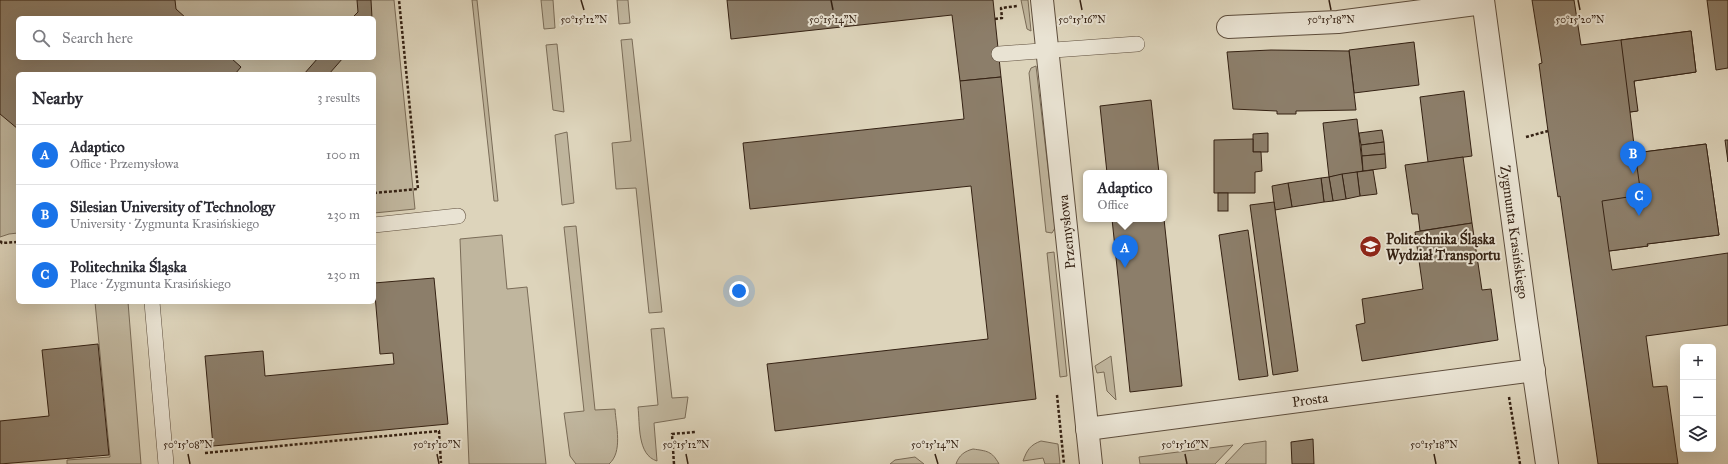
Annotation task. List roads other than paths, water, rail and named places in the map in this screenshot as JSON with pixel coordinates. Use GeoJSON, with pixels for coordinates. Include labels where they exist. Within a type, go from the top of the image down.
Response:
{"type":"FeatureCollection","features":[{"type":"Feature","properties":{"kind":"street","name":"Przemysłowa"},"geometry":{"type":"LineString","coordinates":[[1042,0],[1091,464]]}},
{"type":"Feature","properties":{"kind":"street"},"geometry":{"type":"LineString","coordinates":[[1228,27],[1338,22],[1483,2]]}},
{"type":"Feature","properties":{"kind":"street","name":"Zygmunta Krasińskiego"},"geometry":{"type":"LineString","coordinates":[[1483,2],[1547,464]]}},
{"type":"Feature","properties":{"kind":"street","name":"Prosta"},"geometry":{"type":"LineString","coordinates":[[1087,429],[1534,370]]}},
{"type":"Feature","properties":{"kind":"lane"},"geometry":{"type":"LineString","coordinates":[[999,54],[1047,49],[1137,44]]}},
{"type":"Feature","properties":{"kind":"lane"},"geometry":{"type":"LineString","coordinates":[[376,225],[458,216]]}},
{"type":"Feature","properties":{"kind":"lane"},"geometry":{"type":"LineString","coordinates":[[152,304],[166,464]]}},
{"type":"Feature","properties":{"kind":"place","name":"Silesian University of Technology"},"geometry":{"type":"Point","coordinates":[1633,174]}},
{"type":"Feature","properties":{"kind":"place","name":"Politechnika Śląska"},"geometry":{"type":"Point","coordinates":[1639,216]}},
{"type":"Feature","properties":{"kind":"place","name":"Politechnika Śląska Wydział Transportu"},"geometry":{"type":"Point","coordinates":[1370,247]}},
{"type":"Feature","properties":{"kind":"place","name":"Adaptico"},"geometry":{"type":"Point","coordinates":[1125,268]}}]}
